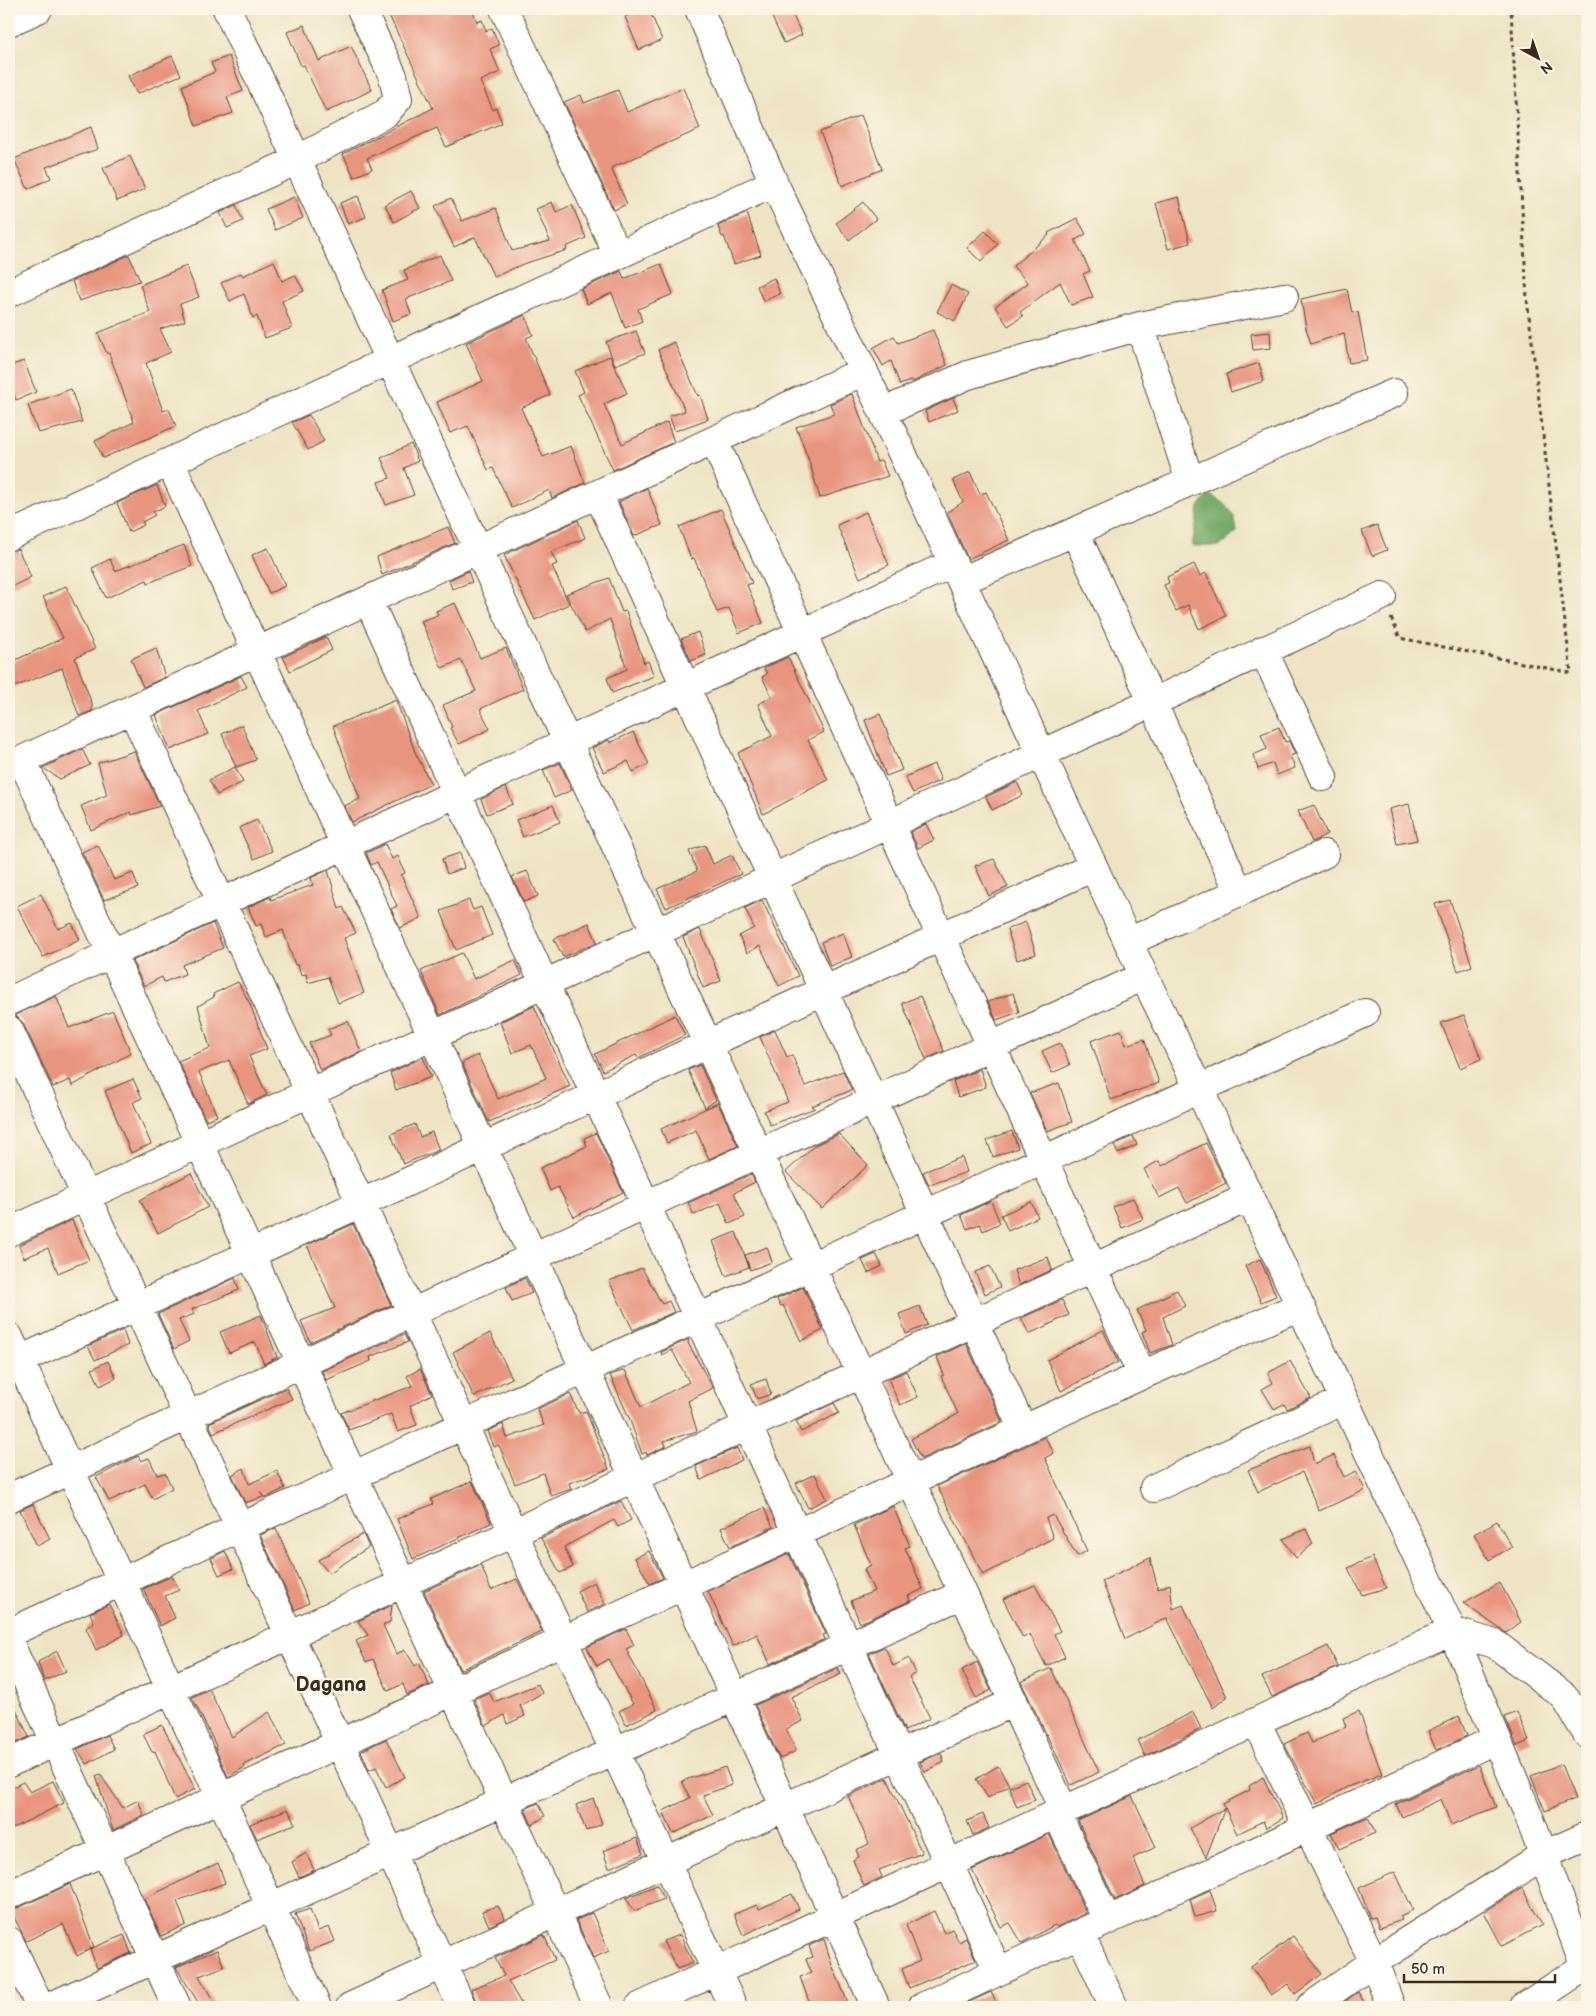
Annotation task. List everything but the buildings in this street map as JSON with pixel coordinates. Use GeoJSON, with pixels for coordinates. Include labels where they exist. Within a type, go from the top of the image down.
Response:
{"type":"FeatureCollection","features":[{"type":"Feature","properties":{"kind":"street"},"geometry":{"type":"LineString","coordinates":[[227,9],[1014,1702],[1107,1920]]}},
{"type":"Feature","properties":{"kind":"street"},"geometry":{"type":"LineString","coordinates":[[9,293],[297,160],[386,113],[398,99],[393,76],[361,9]]}},
{"type":"Feature","properties":{"kind":"street"},"geometry":{"type":"LineString","coordinates":[[504,9],[618,255]]}},
{"type":"Feature","properties":{"kind":"street"},"geometry":{"type":"LineString","coordinates":[[701,9],[774,183],[884,412],[1093,867],[1200,1090],[1452,1631],[1497,1739],[1544,1854],[1586,1968],[1524,2007]]}},
{"type":"Feature","properties":{"kind":"street"},"geometry":{"type":"LineString","coordinates":[[9,536],[774,183]]}},
{"type":"Feature","properties":{"kind":"street"},"geometry":{"type":"LineString","coordinates":[[884,412],[968,375],[1140,326],[1284,297]]}},
{"type":"Feature","properties":{"kind":"street"},"geometry":{"type":"LineString","coordinates":[[1140,326],[1190,482]]}},
{"type":"Feature","properties":{"kind":"street"},"geometry":{"type":"LineString","coordinates":[[599,2007],[111,954],[15,763],[864,372]]}},
{"type":"Feature","properties":{"kind":"street"},"geometry":{"type":"LineString","coordinates":[[9,1001],[802,633],[957,572],[1075,532],[1394,393]]}},
{"type":"Feature","properties":{"kind":"street"},"geometry":{"type":"LineString","coordinates":[[714,440],[1142,1375]]}},
{"type":"Feature","properties":{"kind":"street"},"geometry":{"type":"LineString","coordinates":[[170,462],[876,2007]]}},
{"type":"Feature","properties":{"kind":"street"},"geometry":{"type":"LineString","coordinates":[[598,494],[1023,1430]]}},
{"type":"Feature","properties":{"kind":"street"},"geometry":{"type":"LineString","coordinates":[[1075,532],[1240,892]]}},
{"type":"Feature","properties":{"kind":"street"},"geometry":{"type":"LineString","coordinates":[[9,1232],[1382,596]]}},
{"type":"Feature","properties":{"kind":"street"},"geometry":{"type":"LineString","coordinates":[[368,600],[998,1971]]}},
{"type":"Feature","properties":{"kind":"street"},"geometry":{"type":"LineString","coordinates":[[1264,650],[1322,777]]}},
{"type":"Feature","properties":{"kind":"street"},"geometry":{"type":"LineString","coordinates":[[132,709],[733,2007]]}},
{"type":"Feature","properties":{"kind":"street"},"geometry":{"type":"LineString","coordinates":[[1128,942],[1324,854]]}},
{"type":"Feature","properties":{"kind":"street"},"geometry":{"type":"LineString","coordinates":[[317,2007],[70,1470],[12,1354],[137,1306],[1093,867]]}},
{"type":"Feature","properties":{"kind":"street"},"geometry":{"type":"LineString","coordinates":[[9,1498],[1144,976]]}},
{"type":"Feature","properties":{"kind":"street"},"geometry":{"type":"LineString","coordinates":[[9,1633],[1365,1013]]}},
{"type":"Feature","properties":{"kind":"street"},"geometry":{"type":"LineString","coordinates":[[9,1030],[462,2007]]}},
{"type":"Feature","properties":{"kind":"street"},"geometry":{"type":"LineString","coordinates":[[9,1763],[1249,1197]]}},
{"type":"Feature","properties":{"kind":"street"},"geometry":{"type":"LineString","coordinates":[[9,1895],[1142,1375],[1300,1306]]}},
{"type":"Feature","properties":{"kind":"street"},"geometry":{"type":"LineString","coordinates":[[1154,1488],[1344,1400]]}},
{"type":"Feature","properties":{"kind":"street"},"geometry":{"type":"LineString","coordinates":[[49,2007],[963,1594]]}},
{"type":"Feature","properties":{"kind":"street"},"geometry":{"type":"LineString","coordinates":[[639,2007],[1452,1631],[1495,1644],[1557,1690],[1564,1696],[1587,1734]]}},
{"type":"Feature","properties":{"kind":"street"},"geometry":{"type":"LineString","coordinates":[[9,1642],[177,2007]]}},
{"type":"Feature","properties":{"kind":"street"},"geometry":{"type":"LineString","coordinates":[[350,2007],[1014,1702]]}},
{"type":"Feature","properties":{"kind":"street"},"geometry":{"type":"LineString","coordinates":[[1256,1722],[1374,1962],[1391,2007]]}},
{"type":"Feature","properties":{"kind":"street"},"geometry":{"type":"LineString","coordinates":[[922,2007],[1497,1739]]}},
{"type":"Feature","properties":{"kind":"street"},"geometry":{"type":"LineString","coordinates":[[1310,2007],[1374,1962],[1544,1854],[1587,1836]]}},
{"type":"Feature","properties":{"kind":"street"},"geometry":{"type":"LineString","coordinates":[[1080,1934],[1114,2007]]}},
{"type":"Feature","properties":{"kind":"street"},"geometry":{"type":"LineString","coordinates":[[9,1941],[40,2007]]}},
{"type":"Feature","properties":{"kind":"path"},"geometry":{"type":"LineString","coordinates":[[1382,596],[1400,638],[1571,673],[1527,299],[1511,9]]}},
{"type":"Feature","properties":{"kind":"green space"},"geometry":{"type":"Polygon","coordinates":[[[1209,494],[1232,513],[1237,532],[1220,546],[1192,546],[1199,507],[1209,494]]]}},
{"type":"Feature","properties":{"kind":"district","name":"Dagana"},"geometry":{"type":"Point","coordinates":[331,1684]}}]}
